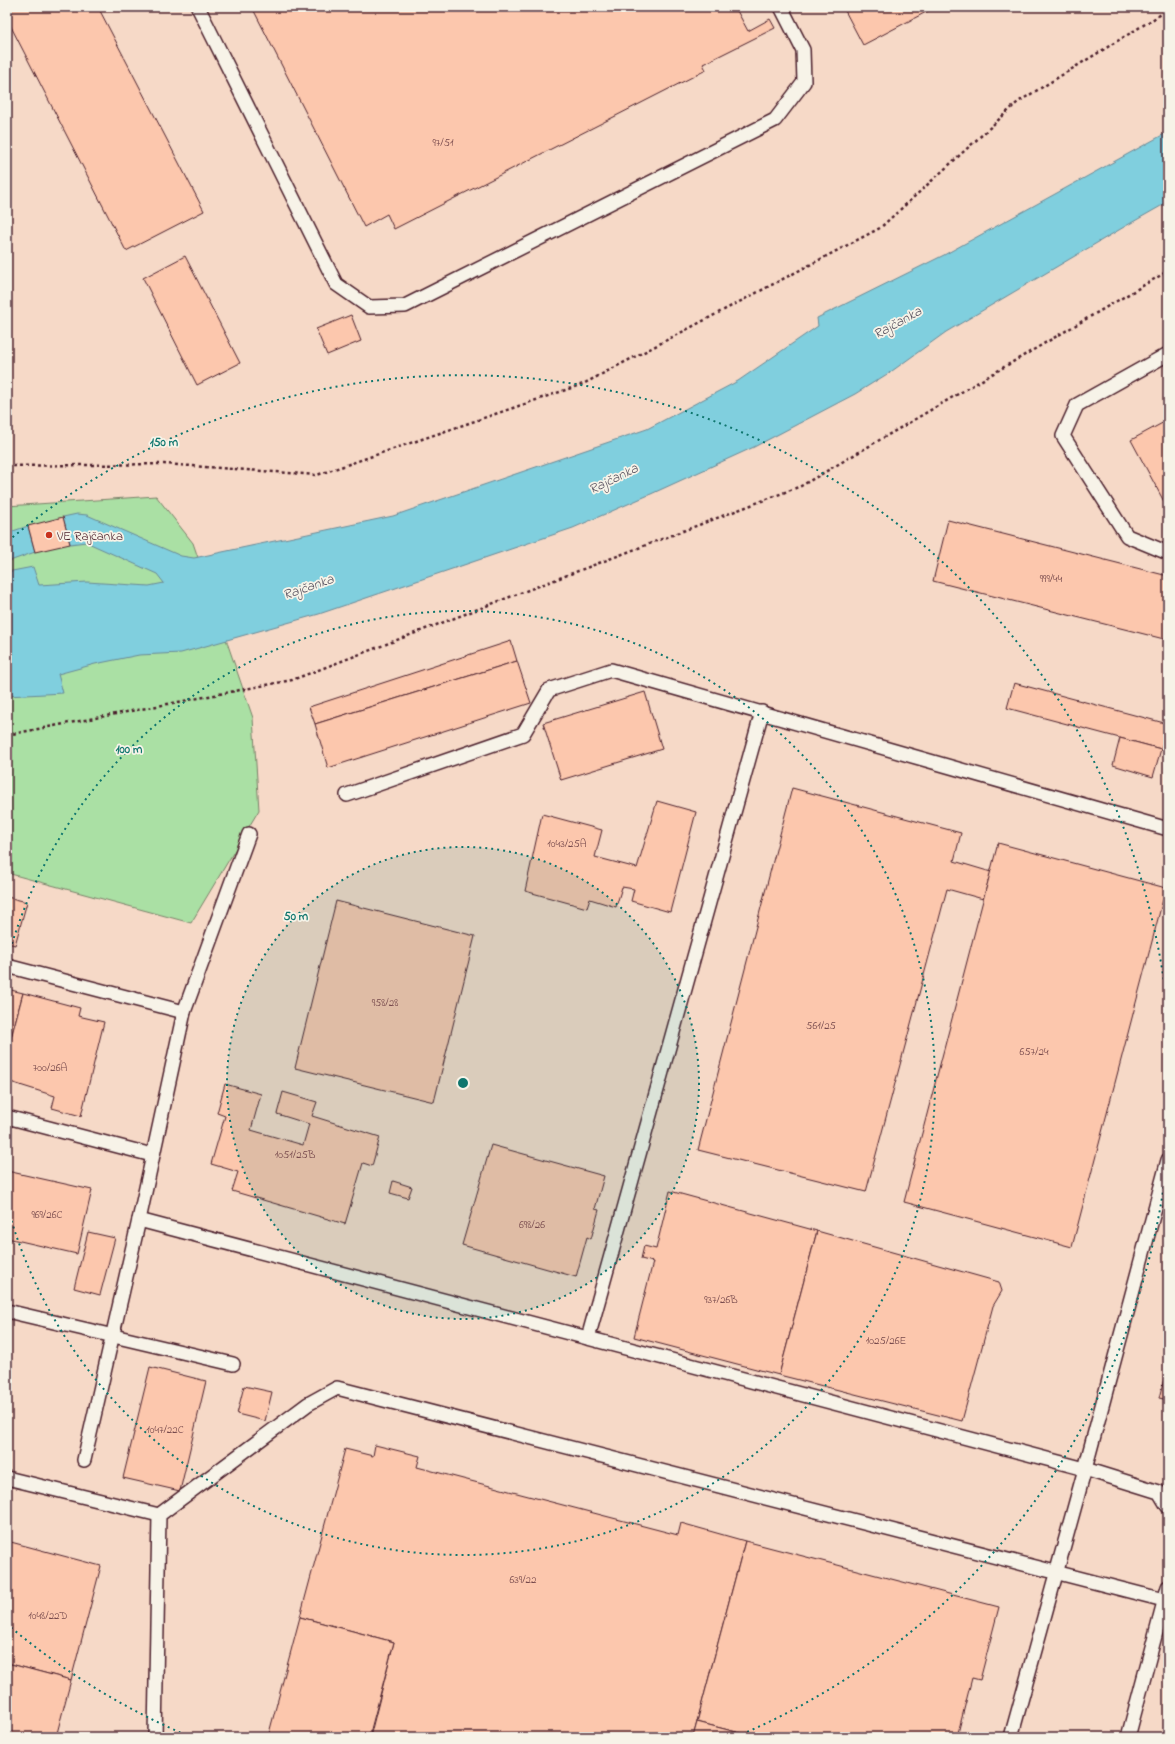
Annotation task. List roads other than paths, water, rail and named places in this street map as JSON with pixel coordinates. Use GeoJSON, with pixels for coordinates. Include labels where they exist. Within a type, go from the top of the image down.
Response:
{"type":"FeatureCollection","features":[{"type":"Feature","properties":{"kind":"lane"},"geometry":{"type":"LineString","coordinates":[[198,7],[336,284],[369,307],[405,306],[775,120],[804,82],[803,50],[781,7]]}},
{"type":"Feature","properties":{"kind":"lane"},"geometry":{"type":"LineString","coordinates":[[1168,354],[1077,405],[1063,436],[1127,536],[1168,553]]}},
{"type":"Feature","properties":{"kind":"lane"},"geometry":{"type":"LineString","coordinates":[[347,795],[523,734],[549,690],[611,670],[1168,829]]}},
{"type":"Feature","properties":{"kind":"lane"},"geometry":{"type":"LineString","coordinates":[[588,1338],[762,712]]}},
{"type":"Feature","properties":{"kind":"lane"},"geometry":{"type":"LineString","coordinates":[[84,1460],[139,1220],[184,1012],[249,834]]}},
{"type":"Feature","properties":{"kind":"lane"},"geometry":{"type":"LineString","coordinates":[[7,966],[184,1012]]}},
{"type":"Feature","properties":{"kind":"lane"},"geometry":{"type":"LineString","coordinates":[[7,1117],[152,1155]]}},
{"type":"Feature","properties":{"kind":"lane"},"geometry":{"type":"LineString","coordinates":[[1011,1737],[1168,1160]]}},
{"type":"Feature","properties":{"kind":"lane"},"geometry":{"type":"LineString","coordinates":[[139,1220],[1085,1469],[1159,1492],[1168,1507]]}},
{"type":"Feature","properties":{"kind":"lane"},"geometry":{"type":"LineString","coordinates":[[7,1311],[233,1364]]}},
{"type":"Feature","properties":{"kind":"lane"},"geometry":{"type":"LineString","coordinates":[[159,1515],[308,1404],[337,1388],[1164,1600]]}},
{"type":"Feature","properties":{"kind":"lane"},"geometry":{"type":"LineString","coordinates":[[7,1478],[159,1515]]}},
{"type":"Feature","properties":{"kind":"lane"},"geometry":{"type":"LineString","coordinates":[[155,1737],[159,1515]]}},
{"type":"Feature","properties":{"kind":"lane"},"geometry":{"type":"LineString","coordinates":[[1128,1737],[1168,1587]]}},
{"type":"Feature","properties":{"kind":"water","name":"Rajčanka"},"geometry":{"type":"Polygon","coordinates":[[[1168,132],[1168,202],[946,332],[892,371],[855,394],[754,447],[573,528],[319,614],[181,653],[139,655],[95,664],[58,674],[63,693],[7,696],[7,572],[33,567],[39,585],[87,582],[149,586],[164,583],[157,574],[86,542],[70,544],[63,517],[77,514],[87,515],[181,556],[194,558],[393,516],[647,429],[738,381],[818,326],[817,318],[944,255],[1168,132]]]}},
{"type":"Feature","properties":{"kind":"water"},"geometry":{"type":"Polygon","coordinates":[[[28,526],[35,552],[7,562],[7,533],[28,526]]]}},
{"type":"Feature","properties":{"kind":"place","name":"VE Rajčanka"},"geometry":{"type":"Point","coordinates":[49,535]}}]}
